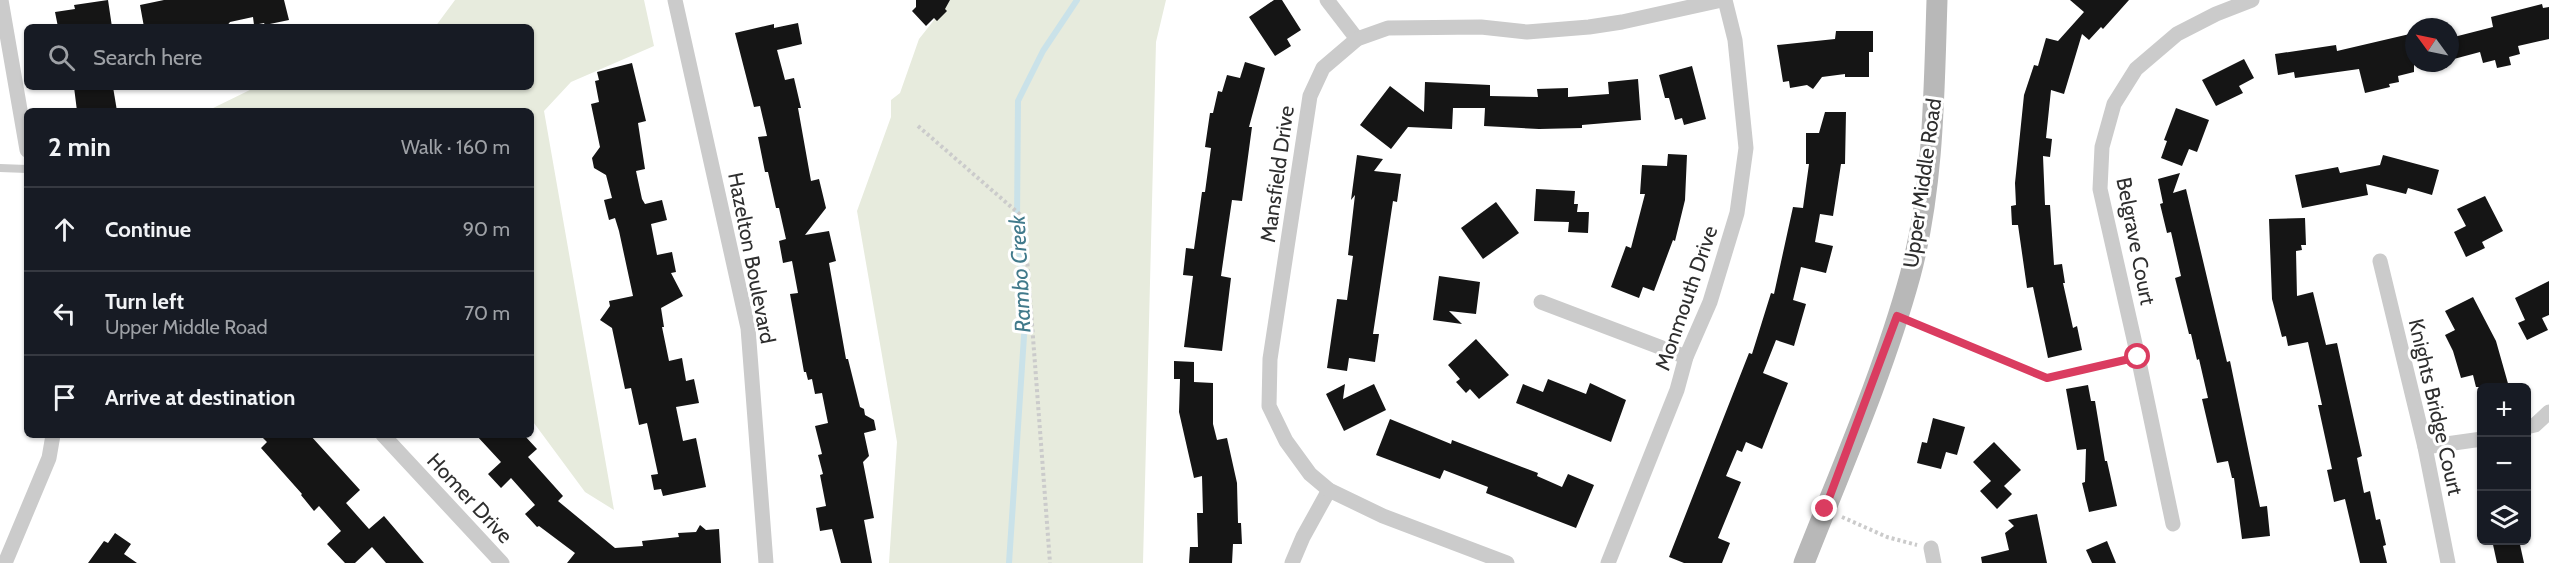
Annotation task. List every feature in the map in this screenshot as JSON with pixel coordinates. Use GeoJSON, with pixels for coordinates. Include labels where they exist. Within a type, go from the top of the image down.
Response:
{"type":"FeatureCollection","features":[{"type":"Feature","properties":{"kind":"street"},"geometry":{"type":"LineString","coordinates":[[1,0],[24,133]]}},
{"type":"Feature","properties":{"kind":"street","name":"Hazelton Boulevard"},"geometry":{"type":"LineString","coordinates":[[675,0],[748,328],[766,563]]}},
{"type":"Feature","properties":{"kind":"street"},"geometry":{"type":"LineString","coordinates":[[1327,0],[1357,39]]}},
{"type":"Feature","properties":{"kind":"street","name":"Mansfield Drive"},"geometry":{"type":"LineString","coordinates":[[1507,563],[1383,516],[1329,490],[1304,465],[1286,441],[1269,406],[1270,359],[1310,96],[1323,68],[1357,39],[1388,28],[1481,27],[1527,32],[1589,27],[1723,0]]}},
{"type":"Feature","properties":{"kind":"street","name":"Monmouth Drive"},"geometry":{"type":"LineString","coordinates":[[1608,563],[1677,390],[1686,357],[1710,302],[1737,213],[1746,148],[1736,51],[1723,0]]}},
{"type":"Feature","properties":{"kind":"street","name":"Upper Middle Road"},"geometry":{"type":"LineString","coordinates":[[1804,563],[1897,316],[1910,274],[1934,128],[1936,0]]}},
{"type":"Feature","properties":{"kind":"street","name":"Belgrave Court"},"geometry":{"type":"LineString","coordinates":[[2173,524],[2100,189],[2102,147],[2114,104],[2136,69],[2177,34],[2216,14],[2252,0]]}},
{"type":"Feature","properties":{"kind":"street","name":"Knights Bridge Court"},"geometry":{"type":"LineString","coordinates":[[2380,261],[2425,447],[2448,563]]}},
{"type":"Feature","properties":{"kind":"street"},"geometry":{"type":"LineString","coordinates":[[1540,302],[1686,357]]}},
{"type":"Feature","properties":{"kind":"street"},"geometry":{"type":"LineString","coordinates":[[2531,426],[2549,412]]}},
{"type":"Feature","properties":{"kind":"street"},"geometry":{"type":"LineString","coordinates":[[5,563],[50,458],[53,438]]}},
{"type":"Feature","properties":{"kind":"street","name":"Homer Drive"},"geometry":{"type":"LineString","coordinates":[[386,438],[502,563]]}},
{"type":"Feature","properties":{"kind":"street"},"geometry":{"type":"LineString","coordinates":[[2425,447],[2477,440]]}},
{"type":"Feature","properties":{"kind":"street"},"geometry":{"type":"LineString","coordinates":[[1292,563],[1303,537],[1329,490]]}},
{"type":"Feature","properties":{"kind":"lane"},"geometry":{"type":"LineString","coordinates":[[0,168],[24,169]]}},
{"type":"Feature","properties":{"kind":"path"},"geometry":{"type":"LineString","coordinates":[[918,126],[1024,218],[1050,563]]}},
{"type":"Feature","properties":{"kind":"path"},"geometry":{"type":"LineString","coordinates":[[1897,316],[2047,378],[2138,357]]}},
{"type":"Feature","properties":{"kind":"path"},"geometry":{"type":"LineString","coordinates":[[1825,509],[1932,556]]}},
{"type":"Feature","properties":{"kind":"shaded area"},"geometry":{"type":"Polygon","coordinates":[[[455,0],[644,0],[654,46],[571,82],[544,111],[614,510],[585,492],[534,423],[534,108],[213,108],[250,90],[534,90],[534,24],[437,24],[455,0]]]}},
{"type":"Feature","properties":{"kind":"shaded area"},"geometry":{"type":"Polygon","coordinates":[[[950,0],[1166,0],[1156,42],[1143,563],[889,563],[897,442],[857,211],[891,117],[891,100],[900,93],[919,39],[950,0]]]}},
{"type":"Feature","properties":{"kind":"building"},"geometry":{"type":"Polygon","coordinates":[[[108,0],[112,24],[57,24],[55,12],[75,9],[74,5],[108,0]]]}},
{"type":"Feature","properties":{"kind":"building"},"geometry":{"type":"Polygon","coordinates":[[[164,0],[284,0],[289,20],[270,24],[254,24],[253,17],[228,24],[143,24],[140,5],[164,0]]]}},
{"type":"Feature","properties":{"kind":"building"},"geometry":{"type":"Polygon","coordinates":[[[916,0],[950,0],[945,9],[947,11],[937,21],[934,18],[926,26],[912,11],[916,7],[916,0]]]}},
{"type":"Feature","properties":{"kind":"building"},"geometry":{"type":"Polygon","coordinates":[[[1274,0],[1282,0],[1301,30],[1287,39],[1291,46],[1275,56],[1249,17],[1274,0]]]}},
{"type":"Feature","properties":{"kind":"building"},"geometry":{"type":"Polygon","coordinates":[[[2070,0],[2129,0],[2103,29],[2101,27],[2089,40],[2082,34],[2064,94],[2051,90],[2046,138],[2052,139],[2050,157],[2043,156],[2045,205],[2050,205],[2054,265],[2062,264],[2065,283],[2063,283],[2073,328],[2077,326],[2082,350],[2048,358],[2033,287],[2027,288],[2018,225],[2012,225],[2011,206],[2016,205],[2015,183],[2024,95],[2034,65],[2038,66],[2046,38],[2058,41],[2084,12],[2070,0]]]}},
{"type":"Feature","properties":{"kind":"building"},"geometry":{"type":"Polygon","coordinates":[[[2542,4],[2543,8],[2549,7],[2549,39],[2518,46],[2520,54],[2509,57],[2511,65],[2497,68],[2495,60],[2483,63],[2480,52],[2459,58],[2459,36],[2493,27],[2491,17],[2542,4]]]}},
{"type":"Feature","properties":{"kind":"building"},"geometry":{"type":"Polygon","coordinates":[[[798,23],[802,44],[777,50],[785,80],[794,78],[801,108],[798,108],[811,181],[819,179],[826,208],[805,235],[829,231],[836,261],[829,263],[846,359],[848,359],[860,407],[864,409],[865,415],[874,420],[876,430],[864,433],[869,456],[863,462],[874,518],[864,520],[872,563],[841,563],[832,529],[820,531],[816,508],[826,506],[820,475],[823,474],[818,455],[822,454],[815,426],[828,423],[822,393],[815,394],[812,379],[808,380],[804,372],[790,294],[798,293],[792,261],[783,263],[779,241],[786,239],[768,172],[765,172],[758,137],[767,136],[760,106],[754,107],[735,33],[774,24],[774,28],[798,23]]]}},
{"type":"Feature","properties":{"kind":"building"},"geometry":{"type":"Polygon","coordinates":[[[1836,31],[1873,31],[1873,52],[1869,52],[1869,77],[1845,77],[1845,74],[1822,77],[1813,89],[1807,85],[1790,88],[1789,81],[1783,82],[1777,45],[1835,39],[1836,31]]]}},
{"type":"Feature","properties":{"kind":"building"},"geometry":{"type":"Polygon","coordinates":[[[2405,35],[2405,72],[2414,72],[2398,76],[2399,82],[2389,84],[2390,87],[2365,93],[2359,69],[2295,78],[2294,72],[2278,75],[2275,54],[2336,45],[2337,51],[2405,35]]]}},
{"type":"Feature","properties":{"kind":"building"},"geometry":{"type":"Polygon","coordinates":[[[2244,59],[2254,78],[2239,86],[2243,93],[2216,106],[2202,80],[2244,59]]]}},
{"type":"Feature","properties":{"kind":"building"},"geometry":{"type":"Polygon","coordinates":[[[1245,62],[1265,68],[1249,127],[1252,127],[1242,201],[1232,200],[1221,276],[1231,278],[1222,351],[1184,347],[1193,276],[1183,275],[1186,248],[1194,249],[1202,192],[1205,192],[1211,148],[1205,147],[1210,113],[1213,113],[1218,91],[1222,92],[1227,75],[1240,78],[1245,62]]]}},
{"type":"Feature","properties":{"kind":"building"},"geometry":{"type":"Polygon","coordinates":[[[632,63],[646,121],[638,123],[645,169],[636,171],[642,199],[645,204],[662,200],[667,220],[651,224],[657,255],[672,252],[676,272],[671,273],[683,296],[661,308],[664,327],[662,327],[669,361],[682,358],[686,381],[694,379],[699,403],[676,407],[683,441],[696,438],[706,487],[663,496],[661,489],[654,490],[651,475],[658,474],[647,423],[639,425],[631,388],[625,389],[612,328],[600,320],[610,306],[609,301],[633,296],[619,231],[615,218],[609,220],[604,200],[612,198],[606,175],[594,168],[592,158],[600,147],[591,104],[599,102],[595,81],[599,80],[597,72],[632,63]]]}},
{"type":"Feature","properties":{"kind":"building"},"geometry":{"type":"Polygon","coordinates":[[[1692,66],[1706,119],[1684,125],[1682,118],[1675,120],[1669,98],[1665,98],[1659,75],[1692,66]]]}},
{"type":"Feature","properties":{"kind":"building"},"geometry":{"type":"Polygon","coordinates":[[[1638,79],[1641,120],[1582,125],[1582,128],[1539,129],[1484,126],[1485,108],[1453,108],[1452,129],[1408,127],[1391,149],[1360,125],[1390,86],[1424,112],[1425,82],[1490,85],[1490,96],[1538,97],[1537,89],[1568,88],[1568,97],[1609,94],[1608,82],[1638,79]]]}},
{"type":"Feature","properties":{"kind":"building"},"geometry":{"type":"Polygon","coordinates":[[[74,90],[114,90],[116,108],[77,108],[74,90]]]}},
{"type":"Feature","properties":{"kind":"building"},"geometry":{"type":"Polygon","coordinates":[[[2176,108],[2209,120],[2197,152],[2189,149],[2182,166],[2161,158],[2167,141],[2164,140],[2176,108]]]}},
{"type":"Feature","properties":{"kind":"building"},"geometry":{"type":"Polygon","coordinates":[[[1825,112],[1846,112],[1845,164],[1841,164],[1833,216],[1820,214],[1815,242],[1833,246],[1826,273],[1801,267],[1793,300],[1806,304],[1794,346],[1776,340],[1763,373],[1788,383],[1762,449],[1746,442],[1742,452],[1737,450],[1726,476],[1741,482],[1718,538],[1730,543],[1722,563],[1684,563],[1669,557],[1749,353],[1752,354],[1771,293],[1774,294],[1793,207],[1803,208],[1809,164],[1806,164],[1806,133],[1819,133],[1825,112]]]}},
{"type":"Feature","properties":{"kind":"building"},"geometry":{"type":"Polygon","coordinates":[[[1668,154],[1687,155],[1685,200],[1675,241],[1673,240],[1654,291],[1643,287],[1639,298],[1611,287],[1626,246],[1631,248],[1645,194],[1640,194],[1642,165],[1667,166],[1668,154]]]}},
{"type":"Feature","properties":{"kind":"building"},"geometry":{"type":"Polygon","coordinates":[[[1357,155],[1383,159],[1374,171],[1401,174],[1397,202],[1393,201],[1373,334],[1379,334],[1375,362],[1349,358],[1347,371],[1327,368],[1337,299],[1347,300],[1353,256],[1348,255],[1355,195],[1351,200],[1357,155]]]}},
{"type":"Feature","properties":{"kind":"building"},"geometry":{"type":"Polygon","coordinates":[[[2383,155],[2439,170],[2432,195],[2408,188],[2406,194],[2366,184],[2368,195],[2302,208],[2295,175],[2338,167],[2340,173],[2380,165],[2383,155]]]}},
{"type":"Feature","properties":{"kind":"building"},"geometry":{"type":"Polygon","coordinates":[[[2180,173],[2173,193],[2186,189],[2227,362],[2230,361],[2260,507],[2267,506],[2270,536],[2242,539],[2234,478],[2232,478],[2228,461],[2217,463],[2202,399],[2208,398],[2175,278],[2181,276],[2171,232],[2167,233],[2160,204],[2163,203],[2158,179],[2180,173]]]}},
{"type":"Feature","properties":{"kind":"building"},"geometry":{"type":"Polygon","coordinates":[[[1536,189],[1575,191],[1574,204],[1578,204],[1577,212],[1589,212],[1588,233],[1568,232],[1569,222],[1534,221],[1536,189]]]}},
{"type":"Feature","properties":{"kind":"building"},"geometry":{"type":"Polygon","coordinates":[[[2485,196],[2503,231],[2482,242],[2485,248],[2466,257],[2454,232],[2466,226],[2457,209],[2485,196]]]}},
{"type":"Feature","properties":{"kind":"building"},"geometry":{"type":"Polygon","coordinates":[[[1496,202],[1519,233],[1483,259],[1461,228],[1496,202]]]}},
{"type":"Feature","properties":{"kind":"building"},"geometry":{"type":"Polygon","coordinates":[[[2305,218],[2306,245],[2301,245],[2302,250],[2296,251],[2297,296],[2313,292],[2326,345],[2337,343],[2362,456],[2357,458],[2364,493],[2370,491],[2376,520],[2380,519],[2386,545],[2383,546],[2387,563],[2360,563],[2345,499],[2334,502],[2327,470],[2332,469],[2318,405],[2322,405],[2308,342],[2288,346],[2286,336],[2282,337],[2272,299],[2269,219],[2305,218]]]}},
{"type":"Feature","properties":{"kind":"building"},"geometry":{"type":"Polygon","coordinates":[[[1439,276],[1480,282],[1476,314],[1449,311],[1462,324],[1433,320],[1439,276]]]}},
{"type":"Feature","properties":{"kind":"building"},"geometry":{"type":"Polygon","coordinates":[[[2549,281],[2549,315],[2542,318],[2548,330],[2527,340],[2518,323],[2525,320],[2515,298],[2549,281]]]}},
{"type":"Feature","properties":{"kind":"building"},"geometry":{"type":"Polygon","coordinates":[[[2473,297],[2496,341],[2508,383],[2477,383],[2476,387],[2473,375],[2461,378],[2453,351],[2445,335],[2455,330],[2445,311],[2473,297]]]}},
{"type":"Feature","properties":{"kind":"building"},"geometry":{"type":"Polygon","coordinates":[[[1476,339],[1509,375],[1479,399],[1470,389],[1466,393],[1456,382],[1460,379],[1448,365],[1476,339]]]}},
{"type":"Feature","properties":{"kind":"building"},"geometry":{"type":"Polygon","coordinates":[[[1174,361],[1194,362],[1194,382],[1213,383],[1213,424],[1217,440],[1227,438],[1237,483],[1238,523],[1241,523],[1242,544],[1233,544],[1232,563],[1189,563],[1190,547],[1198,547],[1197,513],[1203,513],[1202,476],[1194,478],[1179,412],[1180,379],[1174,379],[1174,361]]]}},
{"type":"Feature","properties":{"kind":"building"},"geometry":{"type":"Polygon","coordinates":[[[1548,379],[1586,394],[1590,383],[1626,400],[1611,442],[1516,403],[1523,384],[1543,392],[1548,379]]]}},
{"type":"Feature","properties":{"kind":"building"},"geometry":{"type":"Polygon","coordinates":[[[1345,384],[1343,399],[1374,384],[1386,410],[1344,431],[1326,394],[1345,384]]]}},
{"type":"Feature","properties":{"kind":"building"},"geometry":{"type":"Polygon","coordinates":[[[2088,385],[2091,401],[2095,401],[2105,461],[2107,461],[2117,506],[2089,512],[2082,483],[2085,482],[2086,449],[2077,450],[2066,389],[2088,385]]]}},
{"type":"Feature","properties":{"kind":"building"},"geometry":{"type":"Polygon","coordinates":[[[1933,418],[1965,427],[1957,455],[1946,452],[1941,469],[1917,463],[1922,442],[1927,443],[1933,418]]]}},
{"type":"Feature","properties":{"kind":"building"},"geometry":{"type":"Polygon","coordinates":[[[1390,419],[1451,444],[1452,440],[1538,473],[1537,476],[1562,487],[1568,474],[1594,485],[1576,528],[1486,493],[1488,487],[1444,470],[1440,479],[1376,455],[1390,419]]]}},
{"type":"Feature","properties":{"kind":"building"},"geometry":{"type":"Polygon","coordinates":[[[263,438],[313,438],[360,490],[346,503],[369,529],[384,516],[424,563],[386,563],[372,547],[355,563],[345,563],[327,544],[341,531],[319,506],[314,511],[261,448],[267,442],[263,438]]]}},
{"type":"Feature","properties":{"kind":"building"},"geometry":{"type":"Polygon","coordinates":[[[479,438],[527,438],[537,449],[528,457],[563,496],[558,501],[615,548],[643,546],[642,541],[679,537],[678,533],[696,532],[700,525],[706,530],[719,529],[721,563],[567,563],[575,553],[539,526],[537,527],[525,514],[535,505],[511,478],[501,488],[488,474],[501,462],[479,438]]]}},
{"type":"Feature","properties":{"kind":"building"},"geometry":{"type":"Polygon","coordinates":[[[1994,442],[2021,470],[2004,486],[2012,494],[1997,509],[1980,491],[1991,481],[1973,462],[1994,442]]]}},
{"type":"Feature","properties":{"kind":"building"},"geometry":{"type":"Polygon","coordinates":[[[2037,514],[2047,563],[1982,563],[1981,557],[2009,550],[2005,533],[2014,526],[2008,520],[2037,514]]]}},
{"type":"Feature","properties":{"kind":"building"},"geometry":{"type":"Polygon","coordinates":[[[115,533],[131,544],[124,554],[137,563],[88,563],[104,541],[108,543],[115,533]]]}},
{"type":"Feature","properties":{"kind":"building"},"geometry":{"type":"Polygon","coordinates":[[[2107,541],[2116,563],[2092,563],[2086,550],[2107,541]]]}},
{"type":"Feature","properties":{"kind":"building"},"geometry":{"type":"Polygon","coordinates":[[[2493,545],[2520,545],[2524,563],[2497,563],[2493,545]]]}},
{"type":"Feature","properties":{"kind":"waterway","name":"Rambo Creek"},"geometry":{"type":"LineString","coordinates":[[1009,563],[1025,321],[1017,223],[1018,101],[1043,51],[1077,0]]}},
{"type":"Feature","properties":{"kind":"route"},"geometry":{"type":"LineString","coordinates":[[1825,509],[1897,316],[2047,378],[2138,357]]}}]}
